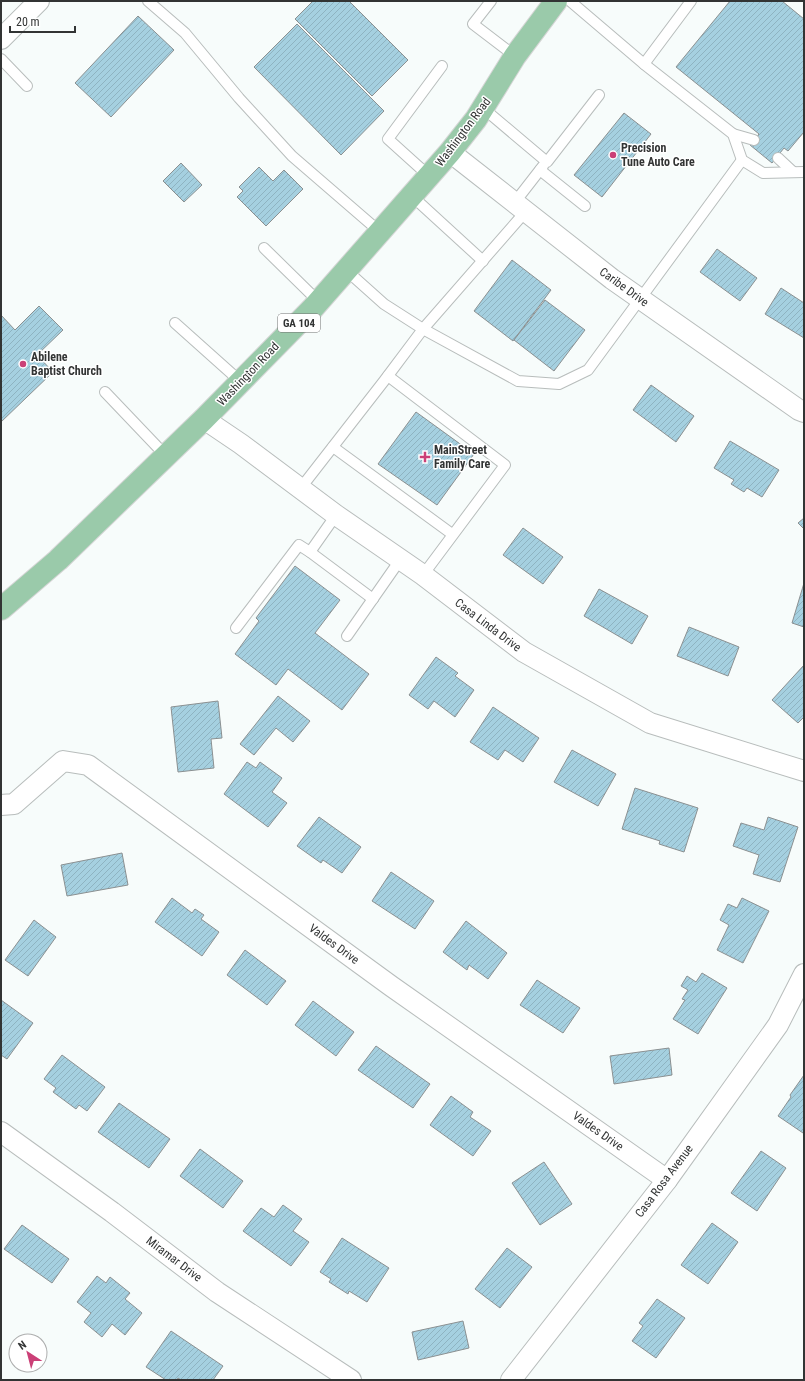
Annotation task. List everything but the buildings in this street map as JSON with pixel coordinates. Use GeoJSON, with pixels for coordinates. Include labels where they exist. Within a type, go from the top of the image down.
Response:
{"type":"FeatureCollection","features":[{"type":"Feature","properties":{"kind":"main road","name":"Washington Road"},"geometry":{"type":"LineString","coordinates":[[1,609],[58,560],[166,456],[319,302],[450,152],[483,108],[515,56],[556,1]]}},
{"type":"Feature","properties":{"kind":"street"},"geometry":{"type":"LineString","coordinates":[[1,39],[39,1]]}},
{"type":"Feature","properties":{"kind":"street","name":"Caribe Drive"},"geometry":{"type":"LineString","coordinates":[[450,152],[612,279],[799,410],[804,412]]}},
{"type":"Feature","properties":{"kind":"street","name":"Casa Linda Drive"},"geometry":{"type":"LineString","coordinates":[[204,419],[241,444],[336,515],[423,575],[524,652],[650,723],[804,771]]}},
{"type":"Feature","properties":{"kind":"street","name":"Valdes Drive"},"geometry":{"type":"LineString","coordinates":[[1,805],[14,804],[63,761],[88,765],[390,986],[667,1180]]}},
{"type":"Feature","properties":{"kind":"street","name":"Casa Rosa Avenue"},"geometry":{"type":"LineString","coordinates":[[511,1380],[667,1180],[778,1025],[804,974]]}},
{"type":"Feature","properties":{"kind":"street","name":"Miramar Drive"},"geometry":{"type":"LineString","coordinates":[[1,1132],[112,1212],[217,1292],[351,1380]]}},
{"type":"Feature","properties":{"kind":"lane"},"geometry":{"type":"LineString","coordinates":[[148,1],[185,33],[239,98],[292,156],[380,232]]}},
{"type":"Feature","properties":{"kind":"lane"},"geometry":{"type":"LineString","coordinates":[[491,1],[473,24],[515,56]]}},
{"type":"Feature","properties":{"kind":"lane"},"geometry":{"type":"LineString","coordinates":[[570,1],[644,64],[733,134],[754,140]]}},
{"type":"Feature","properties":{"kind":"lane"},"geometry":{"type":"LineString","coordinates":[[644,64],[691,1]]}},
{"type":"Feature","properties":{"kind":"lane"},"geometry":{"type":"LineString","coordinates":[[1,59],[26,86]]}},
{"type":"Feature","properties":{"kind":"lane"},"geometry":{"type":"LineString","coordinates":[[430,176],[388,139],[442,66]]}},
{"type":"Feature","properties":{"kind":"lane"},"geometry":{"type":"LineString","coordinates":[[300,489],[423,329],[483,261],[520,207],[540,170],[599,95]]}},
{"type":"Feature","properties":{"kind":"lane"},"geometry":{"type":"LineString","coordinates":[[483,108],[547,162]]}},
{"type":"Feature","properties":{"kind":"lane"},"geometry":{"type":"LineString","coordinates":[[733,134],[742,160],[763,173],[804,172]]}},
{"type":"Feature","properties":{"kind":"lane"},"geometry":{"type":"LineString","coordinates":[[778,158],[793,172]]}},
{"type":"Feature","properties":{"kind":"lane"},"geometry":{"type":"LineString","coordinates":[[346,270],[384,304],[423,329],[518,381],[559,384],[588,370],[742,160]]}},
{"type":"Feature","properties":{"kind":"lane"},"geometry":{"type":"LineString","coordinates":[[540,170],[585,206]]}},
{"type":"Feature","properties":{"kind":"lane"},"geometry":{"type":"LineString","coordinates":[[412,196],[483,261]]}},
{"type":"Feature","properties":{"kind":"lane"},"geometry":{"type":"LineString","coordinates":[[264,248],[319,302]]}},
{"type":"Feature","properties":{"kind":"lane"},"geometry":{"type":"LineString","coordinates":[[174,323],[240,382]]}},
{"type":"Feature","properties":{"kind":"lane"},"geometry":{"type":"LineString","coordinates":[[388,376],[505,465],[452,534],[423,575]]}},
{"type":"Feature","properties":{"kind":"lane"},"geometry":{"type":"LineString","coordinates":[[105,392],[166,456]]}},
{"type":"Feature","properties":{"kind":"lane"},"geometry":{"type":"LineString","coordinates":[[333,446],[452,534]]}},
{"type":"Feature","properties":{"kind":"lane"},"geometry":{"type":"LineString","coordinates":[[310,552],[336,515]]}},
{"type":"Feature","properties":{"kind":"lane"},"geometry":{"type":"LineString","coordinates":[[236,628],[299,545],[373,599]]}},
{"type":"Feature","properties":{"kind":"lane"},"geometry":{"type":"LineString","coordinates":[[347,636],[400,560]]}},
{"type":"Feature","properties":{"kind":"place","name":"Precision Tune Auto Care"},"geometry":{"type":"Point","coordinates":[613,155]}},
{"type":"Feature","properties":{"kind":"place","name":"Abilene Baptist Church"},"geometry":{"type":"Point","coordinates":[23,364]}},
{"type":"Feature","properties":{"kind":"place","name":"MainStreet Family Care"},"geometry":{"type":"Point","coordinates":[425,457]}}]}
